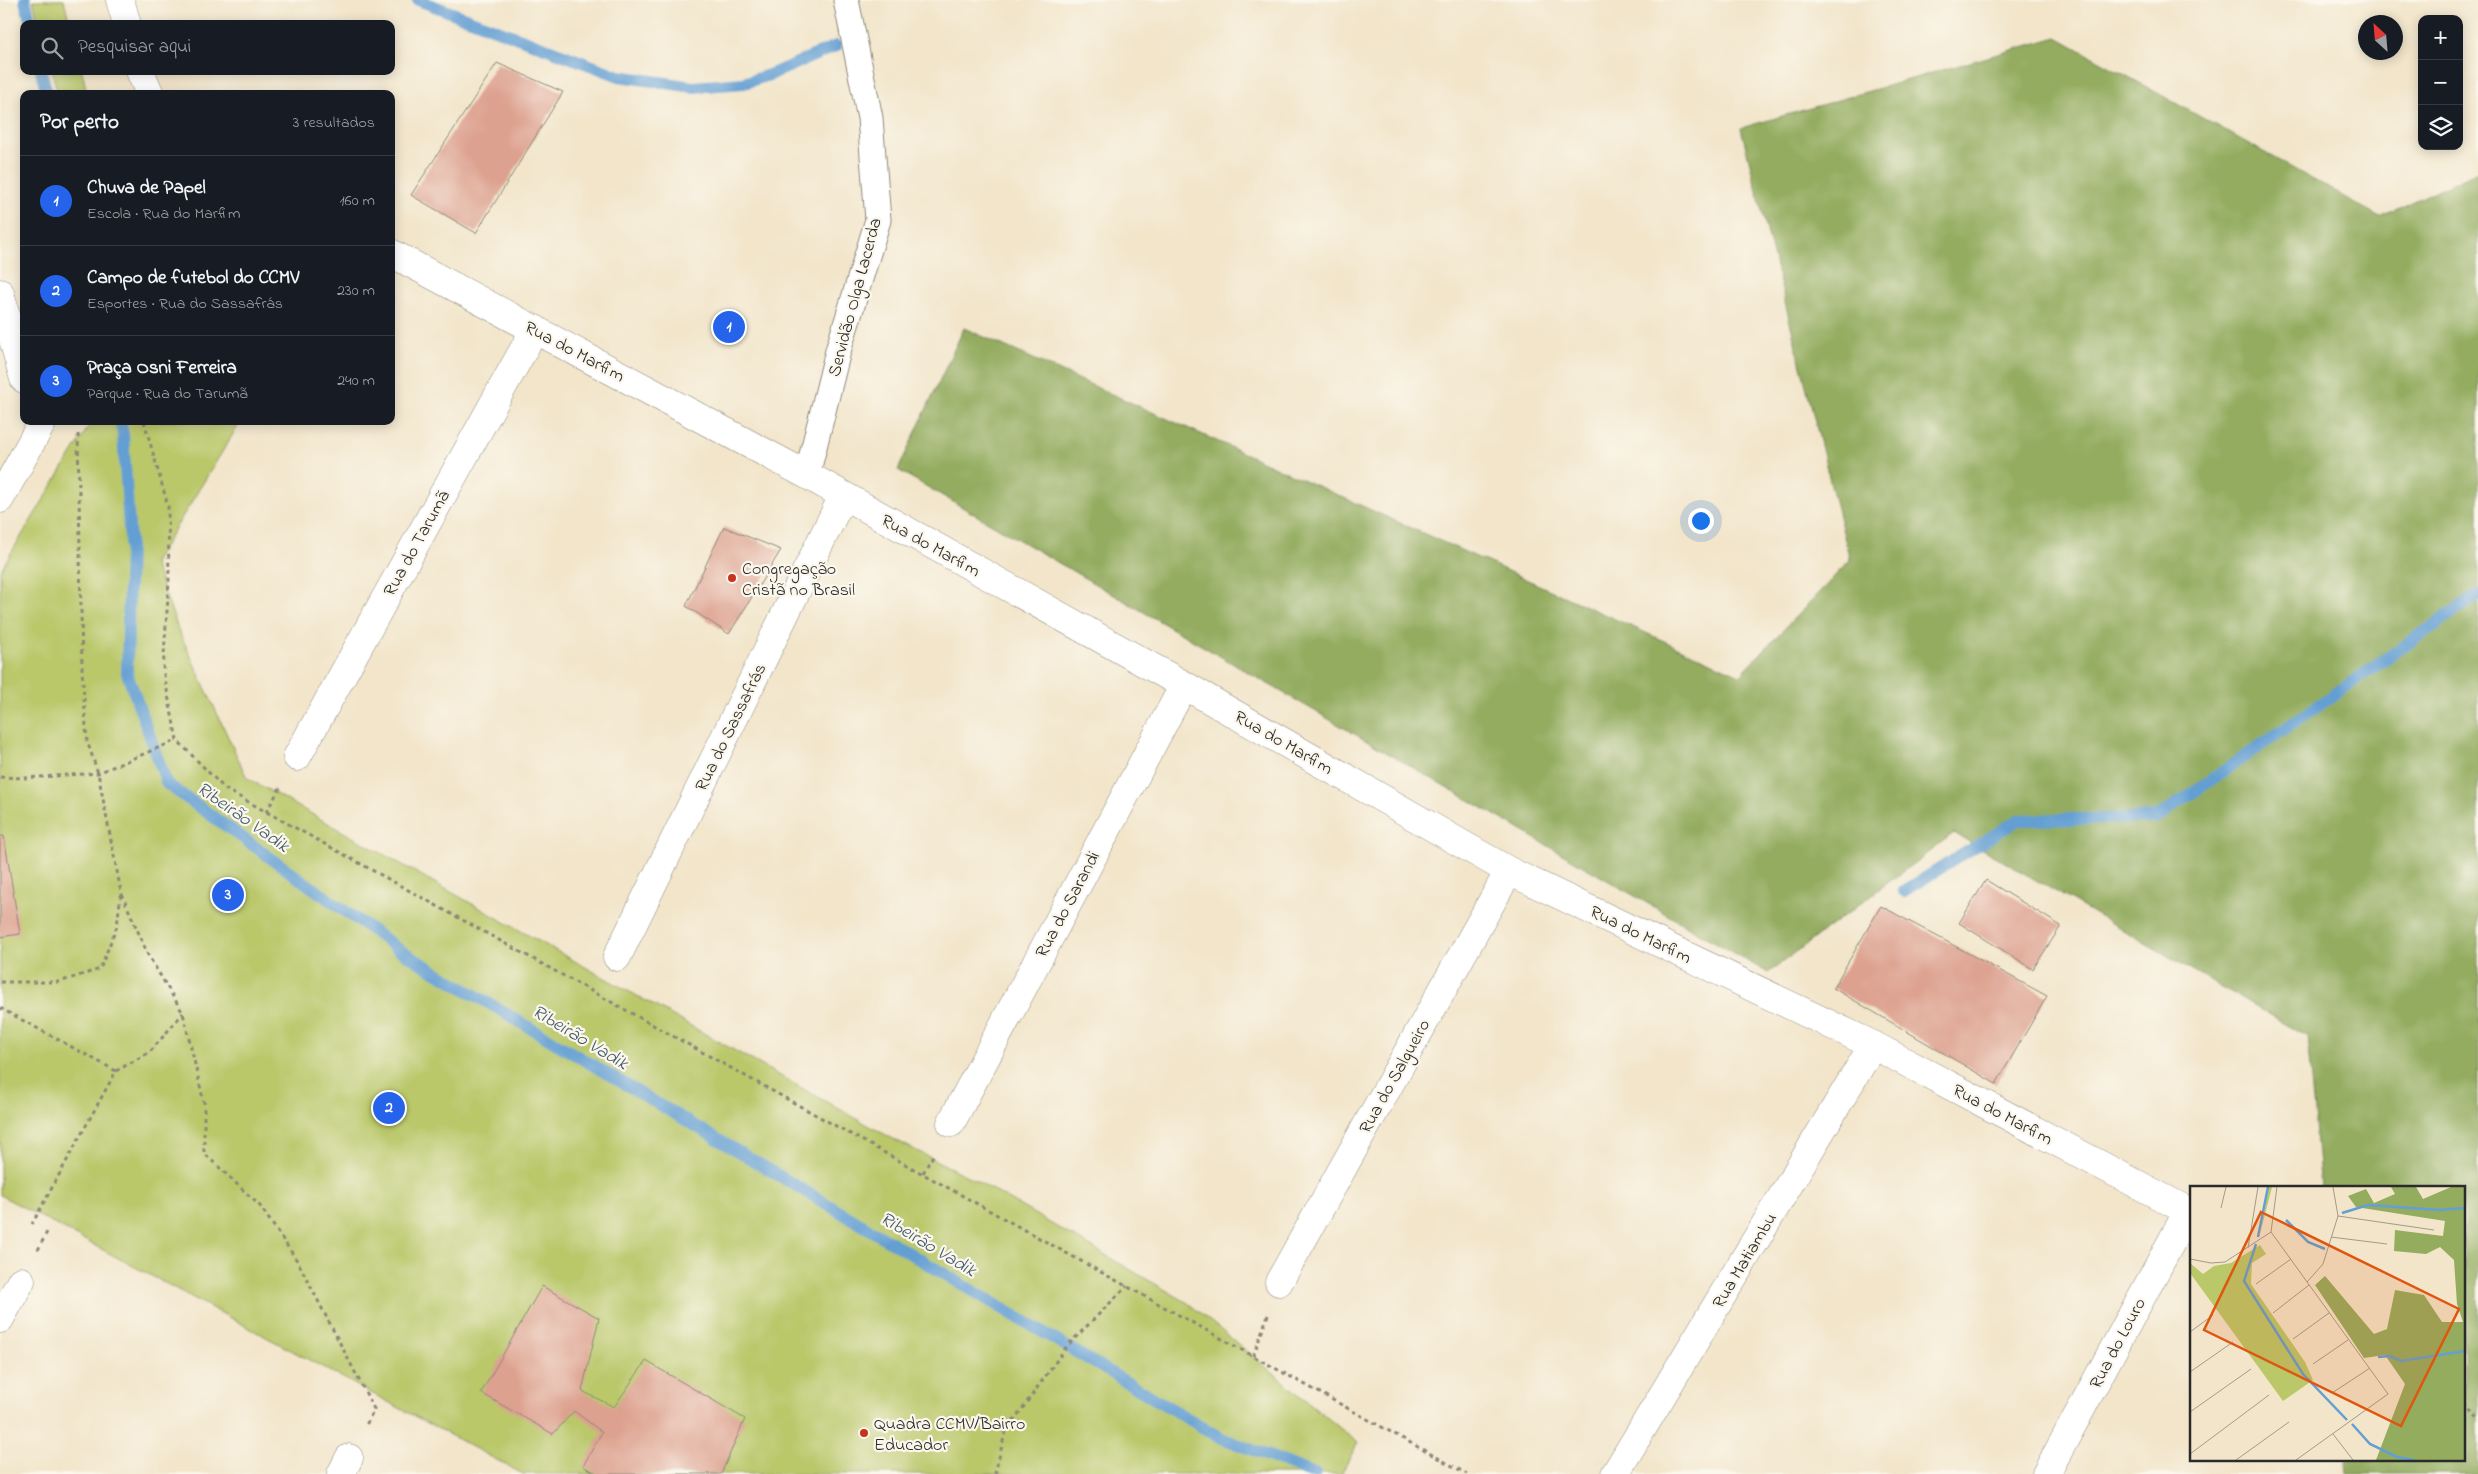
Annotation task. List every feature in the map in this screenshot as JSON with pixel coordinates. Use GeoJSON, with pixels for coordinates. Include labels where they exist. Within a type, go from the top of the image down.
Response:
{"type":"FeatureCollection","features":[{"type":"Feature","properties":{"kind":"street"},"geometry":{"type":"LineString","coordinates":[[120,0],[126,20]]}},
{"type":"Feature","properties":{"kind":"street"},"geometry":{"type":"LineString","coordinates":[[142,75],[148,90]]}},
{"type":"Feature","properties":{"kind":"street","name":"Rua do Marfim"},"geometry":{"type":"LineString","coordinates":[[395,255],[807,475],[1184,685],[1509,871],[1873,1045],[2188,1211]]}},
{"type":"Feature","properties":{"kind":"street"},"geometry":{"type":"LineString","coordinates":[[0,292],[20,364]]}},
{"type":"Feature","properties":{"kind":"street","name":"Rua do Tarumã"},"geometry":{"type":"LineString","coordinates":[[297,757],[535,329]]}},
{"type":"Feature","properties":{"kind":"street"},"geometry":{"type":"LineString","coordinates":[[0,498],[38,425]]}},
{"type":"Feature","properties":{"kind":"street","name":"Rua do Sassafrás"},"geometry":{"type":"LineString","coordinates":[[617,957],[843,496]]}},
{"type":"Feature","properties":{"kind":"street","name":"Rua do Sarandi"},"geometry":{"type":"LineString","coordinates":[[951,1123],[1184,685]]}},
{"type":"Feature","properties":{"kind":"street","name":"Rua do Salgueiro"},"geometry":{"type":"LineString","coordinates":[[1280,1282],[1509,871]]}},
{"type":"Feature","properties":{"kind":"street","name":"Rua Matiambu"},"geometry":{"type":"LineString","coordinates":[[1615,1474],[1873,1045]]}},
{"type":"Feature","properties":{"kind":"street","name":"Rua do Louro"},"geometry":{"type":"LineString","coordinates":[[2046,1474],[2188,1211]]}},
{"type":"Feature","properties":{"kind":"street"},"geometry":{"type":"LineString","coordinates":[[0,1319],[21,1281]]}},
{"type":"Feature","properties":{"kind":"lane","name":"Servidão Olga Lacerda"},"geometry":{"type":"LineString","coordinates":[[807,475],[838,351],[878,220],[870,118],[846,0]]}},
{"type":"Feature","properties":{"kind":"path"},"geometry":{"type":"LineString","coordinates":[[145,425],[168,506],[169,581],[163,670],[177,740],[225,790],[1467,1474]]}},
{"type":"Feature","properties":{"kind":"path"},"geometry":{"type":"LineString","coordinates":[[78,431],[82,669],[87,741],[98,772],[121,892],[148,955],[183,1013],[204,1103],[204,1153],[260,1206],[298,1262],[374,1409]]}},
{"type":"Feature","properties":{"kind":"path"},"geometry":{"type":"LineString","coordinates":[[0,777],[25,778],[98,772],[177,740]]}},
{"type":"Feature","properties":{"kind":"path"},"geometry":{"type":"LineString","coordinates":[[0,982],[59,982],[100,969],[117,926],[121,892]]}},
{"type":"Feature","properties":{"kind":"path"},"geometry":{"type":"LineString","coordinates":[[0,1008],[116,1071]]}},
{"type":"Feature","properties":{"kind":"path"},"geometry":{"type":"LineString","coordinates":[[32,1224],[116,1071],[150,1052],[183,1013]]}},
{"type":"Feature","properties":{"kind":"path"},"geometry":{"type":"LineString","coordinates":[[1253,1356],[1280,1282]]}},
{"type":"Feature","properties":{"kind":"path"},"geometry":{"type":"LineString","coordinates":[[995,1474],[1004,1434],[1067,1346],[1127,1286]]}},
{"type":"Feature","properties":{"kind":"path"},"geometry":{"type":"LineString","coordinates":[[2466,1405],[2478,1418]]}},
{"type":"Feature","properties":{"kind":"green space"},"geometry":{"type":"Polygon","coordinates":[[[33,0],[64,0],[69,20],[38,20],[33,0]]]}},
{"type":"Feature","properties":{"kind":"green space"},"geometry":{"type":"Polygon","coordinates":[[[2057,37],[2380,217],[2478,171],[2478,1474],[2346,1474],[2345,1462],[2466,1462],[2466,1186],[2321,1186],[2307,1036],[1954,833],[1768,973],[898,470],[964,328],[1740,675],[1850,560],[1741,128],[2057,37]]]}},
{"type":"Feature","properties":{"kind":"green space"},"geometry":{"type":"Polygon","coordinates":[[[53,75],[83,75],[86,90],[57,90],[53,75]]]}},
{"type":"Feature","properties":{"kind":"green space"},"geometry":{"type":"Polygon","coordinates":[[[90,425],[239,425],[154,563],[178,629],[247,778],[893,1139],[977,1181],[1188,1303],[1358,1443],[1341,1474],[523,1474],[0,1195],[0,571],[90,425]]]}},
{"type":"Feature","properties":{"kind":"building"},"geometry":{"type":"Polygon","coordinates":[[[497,63],[563,92],[476,233],[411,195],[497,63]]]}},
{"type":"Feature","properties":{"kind":"building","name":"Congregação Cristã no Brasil"},"geometry":{"type":"Polygon","coordinates":[[[724,527],[781,550],[729,634],[686,606],[724,527]]]}},
{"type":"Feature","properties":{"kind":"building"},"geometry":{"type":"Polygon","coordinates":[[[0,836],[4,836],[20,934],[0,937],[0,836]]]}},
{"type":"Feature","properties":{"kind":"building"},"geometry":{"type":"Polygon","coordinates":[[[1986,880],[2061,926],[2033,969],[1959,923],[1986,880]]]}},
{"type":"Feature","properties":{"kind":"building"},"geometry":{"type":"Polygon","coordinates":[[[1881,906],[2047,996],[1996,1084],[1833,988],[1881,906]]]}},
{"type":"Feature","properties":{"kind":"building"},"geometry":{"type":"Polygon","coordinates":[[[542,1286],[599,1318],[582,1391],[614,1407],[646,1361],[745,1419],[721,1474],[598,1474],[583,1466],[602,1432],[574,1411],[553,1434],[481,1393],[542,1286]]]}},
{"type":"Feature","properties":{"kind":"waterway","name":"Ribeirão Vadik"},"geometry":{"type":"LineString","coordinates":[[25,0],[30,20]]}},
{"type":"Feature","properties":{"kind":"waterway"},"geometry":{"type":"LineString","coordinates":[[418,0],[619,76],[693,87],[744,83],[772,74],[836,46]]}},
{"type":"Feature","properties":{"kind":"waterway","name":"Ribeirão Vadik"},"geometry":{"type":"LineString","coordinates":[[42,75],[46,90]]}},
{"type":"Feature","properties":{"kind":"waterway","name":"Ribeirão Vadik"},"geometry":{"type":"LineString","coordinates":[[121,425],[130,542],[127,673],[167,784],[404,953],[1219,1437],[1315,1474]]}},
{"type":"Feature","properties":{"kind":"waterway"},"geometry":{"type":"LineString","coordinates":[[1904,891],[2018,820],[2156,818],[2478,595]]}},
{"type":"Feature","properties":{"kind":"place","name":"Chuva de Papel"},"geometry":{"type":"Point","coordinates":[729,327]}},
{"type":"Feature","properties":{"kind":"place","name":"Congregação Cristã no Brasil"},"geometry":{"type":"Point","coordinates":[732,578]}},
{"type":"Feature","properties":{"kind":"place","name":"Praça Osni Ferreira"},"geometry":{"type":"Point","coordinates":[228,895]}},
{"type":"Feature","properties":{"kind":"place","name":"Campo de futebol do CCMV"},"geometry":{"type":"Point","coordinates":[389,1108]}},
{"type":"Feature","properties":{"kind":"place","name":"Quadra CCMV/Bairro Educador"},"geometry":{"type":"Point","coordinates":[864,1433]}}]}
